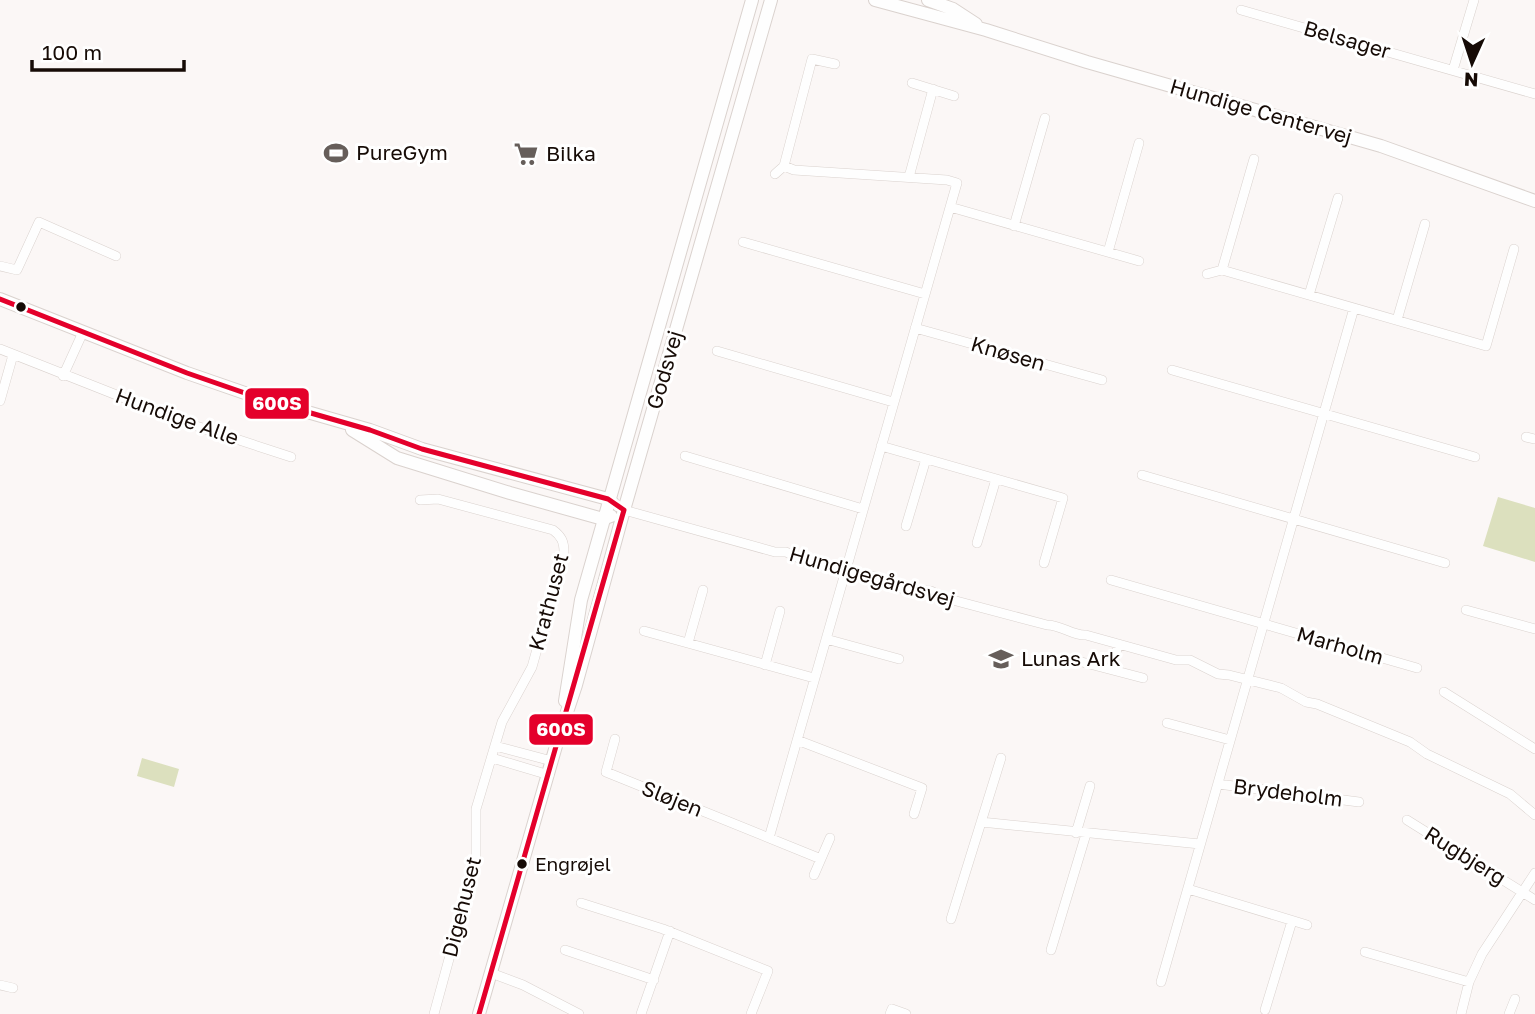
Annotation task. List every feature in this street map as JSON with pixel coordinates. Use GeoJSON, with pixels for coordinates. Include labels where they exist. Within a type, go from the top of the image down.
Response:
{"type":"FeatureCollection","features":[{"type":"Feature","properties":{"kind":"street","name":"Godsvej"},"geometry":{"type":"LineString","coordinates":[[558,739],[581,600],[751,0]]}},
{"type":"Feature","properties":{"kind":"street","name":"Godsvej"},"geometry":{"type":"LineString","coordinates":[[479,1014],[576,685],[771,0]]}},
{"type":"Feature","properties":{"kind":"street","name":"Hundige Centervej"},"geometry":{"type":"LineString","coordinates":[[875,0],[1381,146],[1535,201]]}},
{"type":"Feature","properties":{"kind":"street","name":"Hundige Centervej"},"geometry":{"type":"LineString","coordinates":[[928,0],[953,9],[986,30]]}},
{"type":"Feature","properties":{"kind":"street"},"geometry":{"type":"LineString","coordinates":[[1453,70],[1474,0]]}},
{"type":"Feature","properties":{"kind":"street","name":"Belsager"},"geometry":{"type":"LineString","coordinates":[[1241,9],[1535,94]]}},
{"type":"Feature","properties":{"kind":"street"},"geometry":{"type":"LineString","coordinates":[[775,174],[783,166],[812,58],[835,64]]}},
{"type":"Feature","properties":{"kind":"street"},"geometry":{"type":"LineString","coordinates":[[912,83],[954,96]]}},
{"type":"Feature","properties":{"kind":"street"},"geometry":{"type":"LineString","coordinates":[[909,177],[933,89]]}},
{"type":"Feature","properties":{"kind":"street"},"geometry":{"type":"LineString","coordinates":[[1014,226],[1045,118]]}},
{"type":"Feature","properties":{"kind":"street"},"geometry":{"type":"LineString","coordinates":[[1108,252],[1139,143]]}},
{"type":"Feature","properties":{"kind":"street"},"geometry":{"type":"LineString","coordinates":[[1222,270],[1254,159]]}},
{"type":"Feature","properties":{"kind":"street"},"geometry":{"type":"LineString","coordinates":[[769,838],[957,183],[947,180],[794,170],[783,166]]}},
{"type":"Feature","properties":{"kind":"street"},"geometry":{"type":"LineString","coordinates":[[1309,295],[1338,198]]}},
{"type":"Feature","properties":{"kind":"street"},"geometry":{"type":"LineString","coordinates":[[950,207],[1139,261]]}},
{"type":"Feature","properties":{"kind":"street"},"geometry":{"type":"LineString","coordinates":[[0,266],[17,270],[39,222],[116,256]]}},
{"type":"Feature","properties":{"kind":"street"},"geometry":{"type":"LineString","coordinates":[[1398,320],[1425,224]]}},
{"type":"Feature","properties":{"kind":"street"},"geometry":{"type":"LineString","coordinates":[[743,242],[925,294]]}},
{"type":"Feature","properties":{"kind":"street"},"geometry":{"type":"LineString","coordinates":[[1486,346],[1514,249]]}},
{"type":"Feature","properties":{"kind":"street"},"geometry":{"type":"LineString","coordinates":[[1207,274],[1222,270],[1398,320],[1486,346],[1494,356]]}},
{"type":"Feature","properties":{"kind":"street"},"geometry":{"type":"LineString","coordinates":[[0,299],[187,373],[422,449],[608,499],[624,510]]}},
{"type":"Feature","properties":{"kind":"street"},"geometry":{"type":"LineString","coordinates":[[1247,679],[1354,308]]}},
{"type":"Feature","properties":{"kind":"street","name":"Knøsen"},"geometry":{"type":"LineString","coordinates":[[915,328],[1102,380]]}},
{"type":"Feature","properties":{"kind":"street"},"geometry":{"type":"LineString","coordinates":[[63,376],[83,332]]}},
{"type":"Feature","properties":{"kind":"street","name":"Hundige Alle"},"geometry":{"type":"LineString","coordinates":[[0,349],[190,424],[291,457]]}},
{"type":"Feature","properties":{"kind":"street"},"geometry":{"type":"LineString","coordinates":[[718,351],[894,402]]}},
{"type":"Feature","properties":{"kind":"street"},"geometry":{"type":"LineString","coordinates":[[0,401],[13,355]]}},
{"type":"Feature","properties":{"kind":"street"},"geometry":{"type":"LineString","coordinates":[[1172,370],[1475,457]]}},
{"type":"Feature","properties":{"kind":"street"},"geometry":{"type":"LineString","coordinates":[[341,423],[397,458],[510,493],[603,519],[624,510]]}},
{"type":"Feature","properties":{"kind":"street"},"geometry":{"type":"LineString","coordinates":[[881,446],[1063,498],[1044,563]]}},
{"type":"Feature","properties":{"kind":"street"},"geometry":{"type":"LineString","coordinates":[[685,456],[863,509]]}},
{"type":"Feature","properties":{"kind":"street"},"geometry":{"type":"LineString","coordinates":[[906,526],[926,459]]}},
{"type":"Feature","properties":{"kind":"street"},"geometry":{"type":"LineString","coordinates":[[1142,475],[1445,563]]}},
{"type":"Feature","properties":{"kind":"street"},"geometry":{"type":"LineString","coordinates":[[977,543],[996,479]]}},
{"type":"Feature","properties":{"kind":"street","name":"Krathuset"},"geometry":{"type":"LineString","coordinates":[[420,500],[438,499],[553,530],[560,535],[564,552],[532,667],[521,687]]}},
{"type":"Feature","properties":{"kind":"street","name":"Hundigegårdsvej"},"geometry":{"type":"LineString","coordinates":[[624,510],[775,552],[786,552],[813,565],[875,576],[903,589],[931,591],[945,598],[1021,619],[1057,625],[1077,636],[1086,635],[1176,660],[1190,660],[1218,674],[1281,688],[1306,702],[1410,742],[1427,754],[1510,794],[1535,815]]}},
{"type":"Feature","properties":{"kind":"street","name":"Marholm"},"geometry":{"type":"LineString","coordinates":[[1111,580],[1417,668]]}},
{"type":"Feature","properties":{"kind":"street"},"geometry":{"type":"LineString","coordinates":[[688,643],[703,590]]}},
{"type":"Feature","properties":{"kind":"street"},"geometry":{"type":"LineString","coordinates":[[1466,610],[1535,629]]}},
{"type":"Feature","properties":{"kind":"street"},"geometry":{"type":"LineString","coordinates":[[765,665],[780,611]]}},
{"type":"Feature","properties":{"kind":"street"},"geometry":{"type":"LineString","coordinates":[[644,631],[814,678]]}},
{"type":"Feature","properties":{"kind":"street"},"geometry":{"type":"LineString","coordinates":[[826,639],[899,659]]}},
{"type":"Feature","properties":{"kind":"street"},"geometry":{"type":"LineString","coordinates":[[1112,669],[1118,645]]}},
{"type":"Feature","properties":{"kind":"street"},"geometry":{"type":"LineString","coordinates":[[1078,661],[1143,678]]}},
{"type":"Feature","properties":{"kind":"street","name":"Brydeholm"},"geometry":{"type":"LineString","coordinates":[[1161,982],[1247,679]]}},
{"type":"Feature","properties":{"kind":"street","name":"Digehuset"},"geometry":{"type":"LineString","coordinates":[[435,1014],[476,860],[477,809],[502,722],[521,687]]}},
{"type":"Feature","properties":{"kind":"street"},"geometry":{"type":"LineString","coordinates":[[1444,692],[1535,749]]}},
{"type":"Feature","properties":{"kind":"street"},"geometry":{"type":"LineString","coordinates":[[1167,723],[1230,740]]}},
{"type":"Feature","properties":{"kind":"street","name":"Sløjen"},"geometry":{"type":"LineString","coordinates":[[615,739],[606,772],[821,859]]}},
{"type":"Feature","properties":{"kind":"street"},"geometry":{"type":"LineString","coordinates":[[797,740],[922,788],[914,814]]}},
{"type":"Feature","properties":{"kind":"street"},"geometry":{"type":"LineString","coordinates":[[495,746],[552,761]]}},
{"type":"Feature","properties":{"kind":"street"},"geometry":{"type":"LineString","coordinates":[[492,758],[549,775]]}},
{"type":"Feature","properties":{"kind":"street"},"geometry":{"type":"LineString","coordinates":[[951,919],[1001,758]]}},
{"type":"Feature","properties":{"kind":"street","name":"Brydeholm"},"geometry":{"type":"LineString","coordinates":[[1218,784],[1359,802]]}},
{"type":"Feature","properties":{"kind":"street"},"geometry":{"type":"LineString","coordinates":[[1051,950],[1081,834],[1090,786]]}},
{"type":"Feature","properties":{"kind":"street","name":"Rugbjerg"},"geometry":{"type":"LineString","coordinates":[[1407,820],[1535,900]]}},
{"type":"Feature","properties":{"kind":"street"},"geometry":{"type":"LineString","coordinates":[[981,822],[1200,844]]}},
{"type":"Feature","properties":{"kind":"street"},"geometry":{"type":"LineString","coordinates":[[814,875],[830,838]]}},
{"type":"Feature","properties":{"kind":"street","name":"Rugbjerg"},"geometry":{"type":"LineString","coordinates":[[1461,1014],[1469,982],[1482,954],[1535,873]]}},
{"type":"Feature","properties":{"kind":"street"},"geometry":{"type":"LineString","coordinates":[[1188,889],[1307,926]]}},
{"type":"Feature","properties":{"kind":"street"},"geometry":{"type":"LineString","coordinates":[[581,903],[670,931],[768,971],[751,1014]]}},
{"type":"Feature","properties":{"kind":"street"},"geometry":{"type":"LineString","coordinates":[[1265,1010],[1292,921]]}},
{"type":"Feature","properties":{"kind":"street"},"geometry":{"type":"LineString","coordinates":[[641,1014],[670,931]]}},
{"type":"Feature","properties":{"kind":"street"},"geometry":{"type":"LineString","coordinates":[[565,950],[654,980]]}},
{"type":"Feature","properties":{"kind":"street"},"geometry":{"type":"LineString","coordinates":[[1365,952],[1469,982]]}},
{"type":"Feature","properties":{"kind":"street"},"geometry":{"type":"LineString","coordinates":[[491,973],[523,985],[579,1014]]}},
{"type":"Feature","properties":{"kind":"street"},"geometry":{"type":"LineString","coordinates":[[0,985],[13,988]]}},
{"type":"Feature","properties":{"kind":"street"},"geometry":{"type":"LineString","coordinates":[[1509,1014],[1515,999]]}},
{"type":"Feature","properties":{"kind":"street"},"geometry":{"type":"LineString","coordinates":[[890,1014],[892,1009],[906,1014]]}},
{"type":"Feature","properties":{"kind":"green space"},"geometry":{"type":"Polygon","coordinates":[[[1498,497],[1535,508],[1535,562],[1483,546],[1498,497]]]}},
{"type":"Feature","properties":{"kind":"green space"},"geometry":{"type":"Polygon","coordinates":[[[142,758],[179,769],[174,787],[137,776],[142,758]]]}},
{"type":"Feature","properties":{"kind":"transit line","name":"600S"},"geometry":{"type":"LineString","coordinates":[[0,299],[187,373],[262,399],[370,430],[422,449],[608,499],[624,510],[479,1014]]}},
{"type":"Feature","properties":{"kind":"place","name":"PureGym"},"geometry":{"type":"Point","coordinates":[336,153]}},
{"type":"Feature","properties":{"kind":"place","name":"Bilka"},"geometry":{"type":"Point","coordinates":[526,154]}},
{"type":"Feature","properties":{"kind":"place","name":"Lunas Ark"},"geometry":{"type":"Point","coordinates":[1001,659]}},
{"type":"Feature","properties":{"kind":"place","name":"Engrøjel"},"geometry":{"type":"Point","coordinates":[522,864]}}]}
